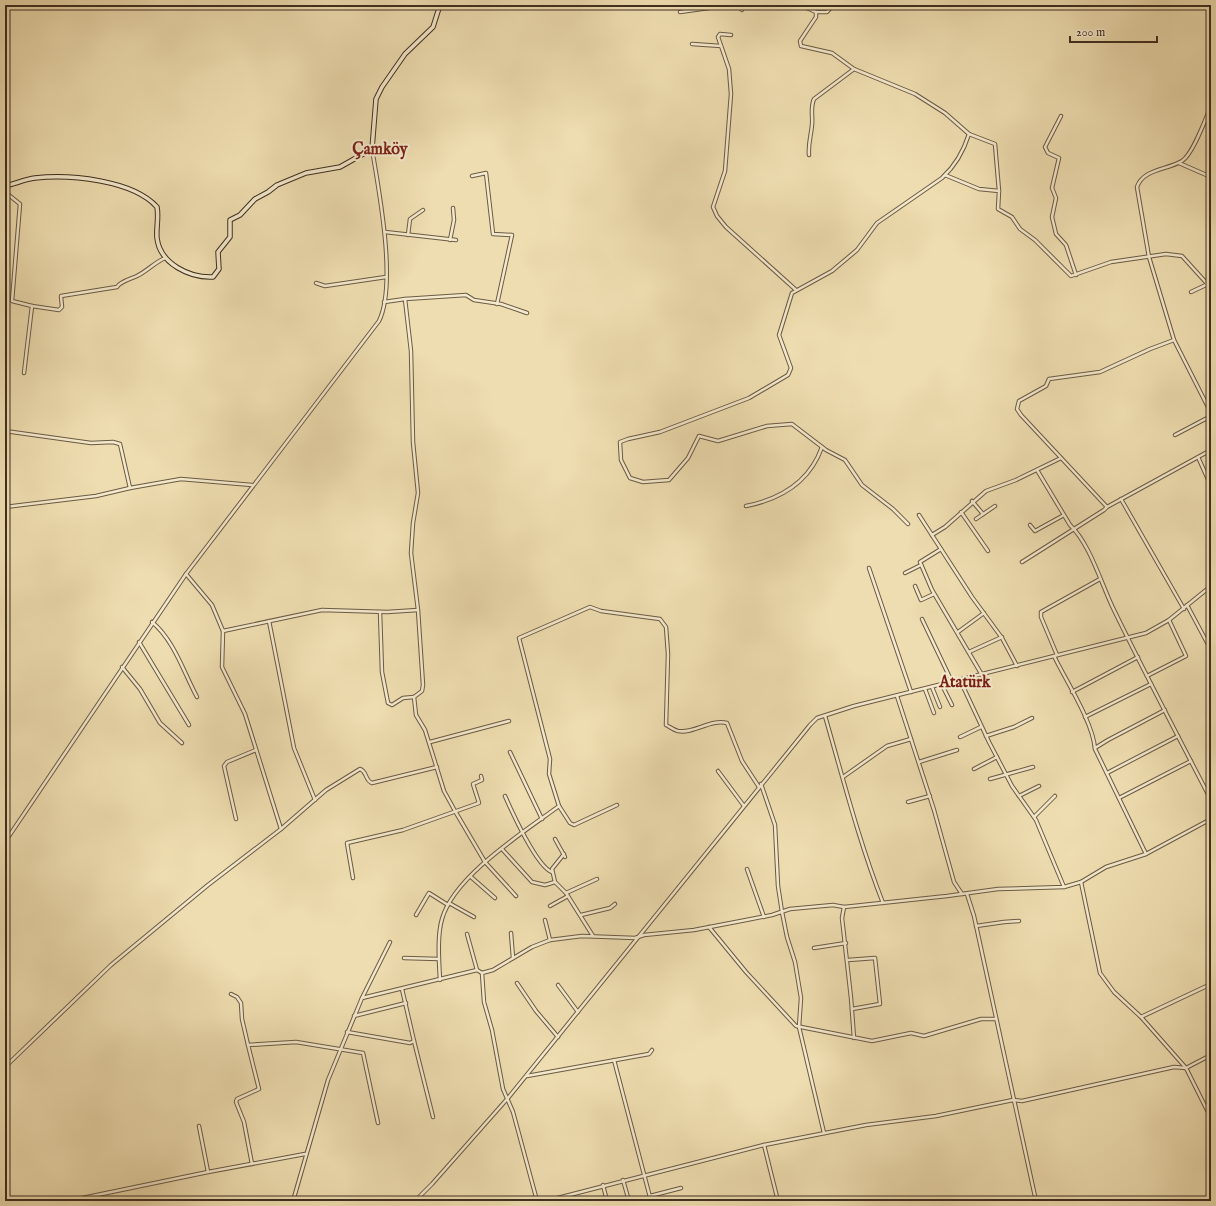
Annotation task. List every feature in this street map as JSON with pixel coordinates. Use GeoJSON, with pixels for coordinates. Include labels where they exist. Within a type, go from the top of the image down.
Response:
{"type":"FeatureCollection","features":[{"type":"Feature","properties":{"kind":"street"},"geometry":{"type":"LineString","coordinates":[[5,842],[152,622],[186,574],[383,314],[386,277],[385,232],[372,149],[376,99],[382,87],[405,54],[433,27],[440,5]]}},
{"type":"Feature","properties":{"kind":"street"},"geometry":{"type":"LineString","coordinates":[[680,12],[726,5],[740,7],[742,10]]}},
{"type":"Feature","properties":{"kind":"street"},"geometry":{"type":"LineString","coordinates":[[789,5],[807,8],[816,12],[826,12],[833,5]]}},
{"type":"Feature","properties":{"kind":"street"},"geometry":{"type":"LineString","coordinates":[[816,12],[816,17],[800,41],[801,46],[832,54],[854,69],[914,94],[945,113],[969,134],[995,144],[998,209],[1012,217],[1020,229],[1035,240],[1054,258],[1065,272],[1071,276],[1111,262],[1166,254],[1182,256],[1211,288]]}},
{"type":"Feature","properties":{"kind":"street"},"geometry":{"type":"LineString","coordinates":[[731,35],[719,35],[729,69],[731,94],[726,171],[722,185],[714,202],[714,210],[718,218],[732,233],[796,290]]}},
{"type":"Feature","properties":{"kind":"street"},"geometry":{"type":"LineString","coordinates":[[692,44],[721,46]]}},
{"type":"Feature","properties":{"kind":"street"},"geometry":{"type":"LineString","coordinates":[[809,155],[808,143],[812,126],[811,106],[814,99],[854,69]]}},
{"type":"Feature","properties":{"kind":"street"},"geometry":{"type":"LineString","coordinates":[[1175,435],[1211,414],[1174,340],[1149,257],[1137,187],[1142,177],[1179,162],[1188,156],[1211,106]]}},
{"type":"Feature","properties":{"kind":"street"},"geometry":{"type":"LineString","coordinates":[[1061,116],[1045,147],[1048,153],[1059,158],[1052,188],[1056,198],[1052,217],[1056,234],[1066,244],[1076,275]]}},
{"type":"Feature","properties":{"kind":"street"},"geometry":{"type":"LineString","coordinates":[[908,524],[862,485],[854,476],[846,460],[823,447],[792,424],[767,426],[718,441],[699,436],[688,458],[669,480],[661,482],[643,482],[630,478],[621,460],[620,442],[660,432],[749,398],[788,375],[791,368],[779,335],[788,303],[796,290],[832,271],[857,250],[876,223],[945,175],[966,142],[969,134]]}},
{"type":"Feature","properties":{"kind":"street"},"geometry":{"type":"LineString","coordinates":[[5,186],[33,178],[94,179],[138,194],[151,200],[157,207],[157,240],[167,261],[193,274],[213,277],[219,269],[218,252],[230,237],[230,220],[240,215],[255,199],[288,180],[306,173],[340,167],[372,149]]}},
{"type":"Feature","properties":{"kind":"street"},"geometry":{"type":"LineString","coordinates":[[1179,162],[1211,177]]}},
{"type":"Feature","properties":{"kind":"street"},"geometry":{"type":"LineString","coordinates":[[472,176],[486,173],[494,234],[512,235],[496,304]]}},
{"type":"Feature","properties":{"kind":"street"},"geometry":{"type":"LineString","coordinates":[[945,175],[979,190],[998,191]]}},
{"type":"Feature","properties":{"kind":"street"},"geometry":{"type":"LineString","coordinates":[[5,192],[20,204],[12,301],[59,310],[62,307],[61,296],[117,286],[139,275],[151,265],[165,258]]}},
{"type":"Feature","properties":{"kind":"street"},"geometry":{"type":"LineString","coordinates":[[450,240],[454,220],[453,208]]}},
{"type":"Feature","properties":{"kind":"street"},"geometry":{"type":"LineString","coordinates":[[408,235],[410,220],[423,210]]}},
{"type":"Feature","properties":{"kind":"street"},"geometry":{"type":"LineString","coordinates":[[385,232],[456,240]]}},
{"type":"Feature","properties":{"kind":"street"},"geometry":{"type":"LineString","coordinates":[[316,283],[325,286],[386,277]]}},
{"type":"Feature","properties":{"kind":"street"},"geometry":{"type":"LineString","coordinates":[[1191,292],[1208,284]]}},
{"type":"Feature","properties":{"kind":"street"},"geometry":{"type":"LineString","coordinates":[[384,302],[405,299],[466,295],[474,300],[496,304],[527,313]]}},
{"type":"Feature","properties":{"kind":"street"},"geometry":{"type":"LineString","coordinates":[[380,612],[382,672],[388,703],[392,705],[408,696],[414,697],[422,691],[423,685],[418,610],[411,553],[413,523],[418,493],[413,442],[411,350],[405,299]]}},
{"type":"Feature","properties":{"kind":"street"},"geometry":{"type":"LineString","coordinates":[[24,373],[32,306]]}},
{"type":"Feature","properties":{"kind":"street"},"geometry":{"type":"LineString","coordinates":[[1107,507],[1021,415],[1017,409],[1019,401],[1046,386],[1049,379],[1100,372],[1150,349],[1174,340]]}},
{"type":"Feature","properties":{"kind":"street"},"geometry":{"type":"LineString","coordinates":[[5,432],[91,443],[113,442],[120,444],[130,488]]}},
{"type":"Feature","properties":{"kind":"street"},"geometry":{"type":"LineString","coordinates":[[746,506],[774,498],[795,484],[816,464],[823,447]]}},
{"type":"Feature","properties":{"kind":"street"},"geometry":{"type":"LineString","coordinates":[[1022,562],[1075,530],[1107,507],[1211,450]]}},
{"type":"Feature","properties":{"kind":"street"},"geometry":{"type":"LineString","coordinates":[[1198,457],[1211,485]]}},
{"type":"Feature","properties":{"kind":"street"},"geometry":{"type":"LineString","coordinates":[[932,535],[945,527],[972,501],[986,491],[1016,480],[1061,458]]}},
{"type":"Feature","properties":{"kind":"street"},"geometry":{"type":"LineString","coordinates":[[1037,470],[1086,549],[1128,638],[1211,800]]}},
{"type":"Feature","properties":{"kind":"street"},"geometry":{"type":"LineString","coordinates":[[5,507],[96,496],[181,479],[252,485]]}},
{"type":"Feature","properties":{"kind":"street"},"geometry":{"type":"LineString","coordinates":[[1121,499],[1184,609]]}},
{"type":"Feature","properties":{"kind":"street"},"geometry":{"type":"LineString","coordinates":[[972,501],[983,514]]}},
{"type":"Feature","properties":{"kind":"street"},"geometry":{"type":"LineString","coordinates":[[976,519],[995,506]]}},
{"type":"Feature","properties":{"kind":"street"},"geometry":{"type":"LineString","coordinates":[[961,512],[988,551]]}},
{"type":"Feature","properties":{"kind":"street"},"geometry":{"type":"LineString","coordinates":[[919,515],[984,613],[1002,637],[1017,666]]}},
{"type":"Feature","properties":{"kind":"street"},"geometry":{"type":"LineString","coordinates":[[1030,525],[1035,531],[1064,515]]}},
{"type":"Feature","properties":{"kind":"street"},"geometry":{"type":"LineString","coordinates":[[941,549],[920,562],[934,594],[958,632],[982,675]]}},
{"type":"Feature","properties":{"kind":"street"},"geometry":{"type":"LineString","coordinates":[[905,573],[921,565]]}},
{"type":"Feature","properties":{"kind":"street"},"geometry":{"type":"LineString","coordinates":[[869,568],[911,692]]}},
{"type":"Feature","properties":{"kind":"street"},"geometry":{"type":"LineString","coordinates":[[186,574],[212,605],[223,631],[222,667],[245,714],[281,829]]}},
{"type":"Feature","properties":{"kind":"street"},"geometry":{"type":"LineString","coordinates":[[1100,579],[1041,612],[1042,618],[1055,655],[1094,739],[1095,749],[1146,854]]}},
{"type":"Feature","properties":{"kind":"street"},"geometry":{"type":"LineString","coordinates":[[915,586],[921,600],[934,594]]}},
{"type":"Feature","properties":{"kind":"street"},"geometry":{"type":"LineString","coordinates":[[415,1201],[432,1184],[527,1076],[760,786],[817,718],[911,692],[1146,633],[1169,620],[1211,587]]}},
{"type":"Feature","properties":{"kind":"street"},"geometry":{"type":"LineString","coordinates":[[1187,606],[1211,650]]}},
{"type":"Feature","properties":{"kind":"street"},"geometry":{"type":"LineString","coordinates":[[617,804],[574,825],[570,823],[559,806],[549,774],[550,760],[519,638],[590,607],[601,611],[660,619],[666,627],[666,725],[678,731],[714,723],[727,723],[742,761],[760,786],[775,825],[778,886],[782,912],[797,971],[801,1007],[799,1027],[824,1133]]}},
{"type":"Feature","properties":{"kind":"street"},"geometry":{"type":"LineString","coordinates":[[223,631],[322,610],[380,612],[418,610]]}},
{"type":"Feature","properties":{"kind":"street"},"geometry":{"type":"LineString","coordinates":[[958,632],[984,613]]}},
{"type":"Feature","properties":{"kind":"street"},"geometry":{"type":"LineString","coordinates":[[922,619],[952,682]]}},
{"type":"Feature","properties":{"kind":"street"},"geometry":{"type":"LineString","coordinates":[[1148,676],[1186,656],[1169,620]]}},
{"type":"Feature","properties":{"kind":"street"},"geometry":{"type":"LineString","coordinates":[[269,621],[294,748],[315,800]]}},
{"type":"Feature","properties":{"kind":"street"},"geometry":{"type":"LineString","coordinates":[[152,622],[160,630],[174,652],[198,698]]}},
{"type":"Feature","properties":{"kind":"street"},"geometry":{"type":"LineString","coordinates":[[969,652],[1002,637]]}},
{"type":"Feature","properties":{"kind":"street"},"geometry":{"type":"LineString","coordinates":[[139,642],[189,725]]}},
{"type":"Feature","properties":{"kind":"street"},"geometry":{"type":"LineString","coordinates":[[1072,692],[1138,657]]}},
{"type":"Feature","properties":{"kind":"street"},"geometry":{"type":"LineString","coordinates":[[122,667],[140,689],[158,720],[182,743]]}},
{"type":"Feature","properties":{"kind":"street"},"geometry":{"type":"LineString","coordinates":[[960,680],[1006,776],[1034,818],[1064,886]]}},
{"type":"Feature","properties":{"kind":"street"},"geometry":{"type":"LineString","coordinates":[[1085,717],[1151,684]]}},
{"type":"Feature","properties":{"kind":"street"},"geometry":{"type":"LineString","coordinates":[[942,685],[952,705]]}},
{"type":"Feature","properties":{"kind":"street"},"geometry":{"type":"LineString","coordinates":[[932,687],[940,707]]}},
{"type":"Feature","properties":{"kind":"street"},"geometry":{"type":"LineString","coordinates":[[925,689],[934,713]]}},
{"type":"Feature","properties":{"kind":"street"},"geometry":{"type":"LineString","coordinates":[[897,696],[930,796],[954,882],[962,894]]}},
{"type":"Feature","properties":{"kind":"street"},"geometry":{"type":"LineString","coordinates":[[414,697],[413,701],[416,715],[430,742],[444,791],[454,812],[485,862],[516,896]]}},
{"type":"Feature","properties":{"kind":"street"},"geometry":{"type":"LineString","coordinates":[[1095,749],[1108,740],[1165,710]]}},
{"type":"Feature","properties":{"kind":"street"},"geometry":{"type":"LineString","coordinates":[[825,716],[872,874],[883,903]]}},
{"type":"Feature","properties":{"kind":"street"},"geometry":{"type":"LineString","coordinates":[[986,736],[1014,727],[1032,718]]}},
{"type":"Feature","properties":{"kind":"street"},"geometry":{"type":"LineString","coordinates":[[430,742],[508,721]]}},
{"type":"Feature","properties":{"kind":"street"},"geometry":{"type":"LineString","coordinates":[[960,737],[982,727]]}},
{"type":"Feature","properties":{"kind":"street"},"geometry":{"type":"LineString","coordinates":[[1107,773],[1178,736]]}},
{"type":"Feature","properties":{"kind":"street"},"geometry":{"type":"LineString","coordinates":[[843,777],[887,746],[911,739]]}},
{"type":"Feature","properties":{"kind":"street"},"geometry":{"type":"LineString","coordinates":[[236,819],[224,766],[227,762],[256,750]]}},
{"type":"Feature","properties":{"kind":"street"},"geometry":{"type":"LineString","coordinates":[[919,762],[957,750]]}},
{"type":"Feature","properties":{"kind":"street"},"geometry":{"type":"LineString","coordinates":[[510,752],[542,818]]}},
{"type":"Feature","properties":{"kind":"street"},"geometry":{"type":"LineString","coordinates":[[974,769],[997,757]]}},
{"type":"Feature","properties":{"kind":"street"},"geometry":{"type":"LineString","coordinates":[[1119,798],[1191,761]]}},
{"type":"Feature","properties":{"kind":"street"},"geometry":{"type":"LineString","coordinates":[[5,1066],[111,966],[208,885],[281,829],[335,783],[360,769],[363,771],[368,781],[372,783],[437,766]]}},
{"type":"Feature","properties":{"kind":"street"},"geometry":{"type":"LineString","coordinates":[[990,779],[1006,776],[1033,767]]}},
{"type":"Feature","properties":{"kind":"street"},"geometry":{"type":"LineString","coordinates":[[718,771],[744,806]]}},
{"type":"Feature","properties":{"kind":"street"},"geometry":{"type":"LineString","coordinates":[[352,878],[346,843],[403,830],[479,803],[473,784],[482,780],[481,776]]}},
{"type":"Feature","properties":{"kind":"street"},"geometry":{"type":"LineString","coordinates":[[1019,796],[1039,786]]}},
{"type":"Feature","properties":{"kind":"street"},"geometry":{"type":"LineString","coordinates":[[505,796],[522,833],[544,867],[552,872]]}},
{"type":"Feature","properties":{"kind":"street"},"geometry":{"type":"LineString","coordinates":[[908,802],[930,796]]}},
{"type":"Feature","properties":{"kind":"street"},"geometry":{"type":"LineString","coordinates":[[1034,818],[1055,796]]}},
{"type":"Feature","properties":{"kind":"street"},"geometry":{"type":"LineString","coordinates":[[440,980],[439,959],[442,919],[453,896],[485,862],[559,806]]}},
{"type":"Feature","properties":{"kind":"street"},"geometry":{"type":"LineString","coordinates":[[467,934],[477,970],[482,973],[493,970],[532,947],[550,940],[582,936],[638,937],[709,927],[764,917],[790,909],[833,905],[844,908],[998,889],[1064,886],[1081,882],[1106,868],[1146,854],[1211,819]]}},
{"type":"Feature","properties":{"kind":"street"},"geometry":{"type":"LineString","coordinates":[[555,839],[565,856],[553,868],[552,872],[555,882],[566,893],[593,936]]}},
{"type":"Feature","properties":{"kind":"street"},"geometry":{"type":"LineString","coordinates":[[502,848],[532,882],[545,885],[555,882]]}},
{"type":"Feature","properties":{"kind":"street"},"geometry":{"type":"LineString","coordinates":[[747,869],[764,917]]}},
{"type":"Feature","properties":{"kind":"street"},"geometry":{"type":"LineString","coordinates":[[471,877],[495,898]]}},
{"type":"Feature","properties":{"kind":"street"},"geometry":{"type":"LineString","coordinates":[[566,893],[597,878]]}},
{"type":"Feature","properties":{"kind":"street"},"geometry":{"type":"LineString","coordinates":[[1081,882],[1100,973],[1114,992],[1141,1017],[1186,1068],[1211,1118]]}},
{"type":"Feature","properties":{"kind":"street"},"geometry":{"type":"LineString","coordinates":[[416,915],[429,893],[474,917]]}},
{"type":"Feature","properties":{"kind":"street"},"geometry":{"type":"LineString","coordinates":[[967,894],[976,926],[1036,1201]]}},
{"type":"Feature","properties":{"kind":"street"},"geometry":{"type":"LineString","coordinates":[[550,906],[568,896]]}},
{"type":"Feature","properties":{"kind":"street"},"geometry":{"type":"LineString","coordinates":[[581,915],[610,908],[615,904]]}},
{"type":"Feature","properties":{"kind":"street"},"geometry":{"type":"LineString","coordinates":[[844,908],[842,918],[848,960],[854,1038]]}},
{"type":"Feature","properties":{"kind":"street"},"geometry":{"type":"LineString","coordinates":[[545,920],[550,940]]}},
{"type":"Feature","properties":{"kind":"street"},"geometry":{"type":"LineString","coordinates":[[976,926],[1019,921]]}},
{"type":"Feature","properties":{"kind":"street"},"geometry":{"type":"LineString","coordinates":[[709,927],[786,1018],[799,1027],[872,1041],[911,1033],[924,1036],[981,1019],[996,1020]]}},
{"type":"Feature","properties":{"kind":"street"},"geometry":{"type":"LineString","coordinates":[[511,932],[513,958]]}},
{"type":"Feature","properties":{"kind":"street"},"geometry":{"type":"LineString","coordinates":[[293,1201],[305,1154],[328,1080],[362,998],[390,942]]}},
{"type":"Feature","properties":{"kind":"street"},"geometry":{"type":"LineString","coordinates":[[814,948],[846,943]]}},
{"type":"Feature","properties":{"kind":"street"},"geometry":{"type":"LineString","coordinates":[[404,958],[439,959]]}},
{"type":"Feature","properties":{"kind":"street"},"geometry":{"type":"LineString","coordinates":[[848,960],[874,958],[880,1004],[852,1009]]}},
{"type":"Feature","properties":{"kind":"street"},"geometry":{"type":"LineString","coordinates":[[362,998],[477,970]]}},
{"type":"Feature","properties":{"kind":"street"},"geometry":{"type":"LineString","coordinates":[[482,973],[484,1002],[492,1030],[503,1089],[508,1098],[536,1197],[542,1201]]}},
{"type":"Feature","properties":{"kind":"street"},"geometry":{"type":"LineString","coordinates":[[517,983],[536,1011],[558,1037]]}},
{"type":"Feature","properties":{"kind":"street"},"geometry":{"type":"LineString","coordinates":[[1141,1017],[1211,984]]}},
{"type":"Feature","properties":{"kind":"street"},"geometry":{"type":"LineString","coordinates":[[558,985],[578,1012]]}},
{"type":"Feature","properties":{"kind":"street"},"geometry":{"type":"LineString","coordinates":[[402,989],[433,1117]]}},
{"type":"Feature","properties":{"kind":"street"},"geometry":{"type":"LineString","coordinates":[[231,994],[237,997],[241,1003],[242,1019],[259,1089],[237,1099],[236,1102],[244,1122],[252,1164]]}},
{"type":"Feature","properties":{"kind":"street"},"geometry":{"type":"LineString","coordinates":[[354,1016],[406,1003]]}},
{"type":"Feature","properties":{"kind":"street"},"geometry":{"type":"LineString","coordinates":[[347,1032],[410,1043],[414,1041]]}},
{"type":"Feature","properties":{"kind":"street"},"geometry":{"type":"LineString","coordinates":[[248,1045],[296,1042],[340,1048],[365,1054],[378,1123]]}},
{"type":"Feature","properties":{"kind":"street"},"geometry":{"type":"LineString","coordinates":[[527,1076],[649,1054],[652,1050]]}},
{"type":"Feature","properties":{"kind":"street"},"geometry":{"type":"LineString","coordinates":[[546,1201],[603,1185],[764,1145],[866,1125],[936,1116],[1013,1100],[1022,1101],[1174,1067],[1186,1068],[1211,1056]]}},
{"type":"Feature","properties":{"kind":"street"},"geometry":{"type":"LineString","coordinates":[[614,1060],[652,1201]]}},
{"type":"Feature","properties":{"kind":"street"},"geometry":{"type":"LineString","coordinates":[[199,1126],[208,1172]]}},
{"type":"Feature","properties":{"kind":"street"},"geometry":{"type":"LineString","coordinates":[[764,1145],[778,1201]]}},
{"type":"Feature","properties":{"kind":"street"},"geometry":{"type":"LineString","coordinates":[[68,1201],[208,1172],[305,1154]]}},
{"type":"Feature","properties":{"kind":"street"},"geometry":{"type":"LineString","coordinates":[[624,1180],[629,1201]]}},
{"type":"Feature","properties":{"kind":"street"},"geometry":{"type":"LineString","coordinates":[[603,1185],[607,1201]]}},
{"type":"Feature","properties":{"kind":"street"},"geometry":{"type":"LineString","coordinates":[[650,1196],[681,1188]]}},
{"type":"Feature","properties":{"kind":"district","name":"Çamköy"},"geometry":{"type":"Point","coordinates":[380,150]}},
{"type":"Feature","properties":{"kind":"district","name":"Atatürk"},"geometry":{"type":"Point","coordinates":[965,683]}}]}
